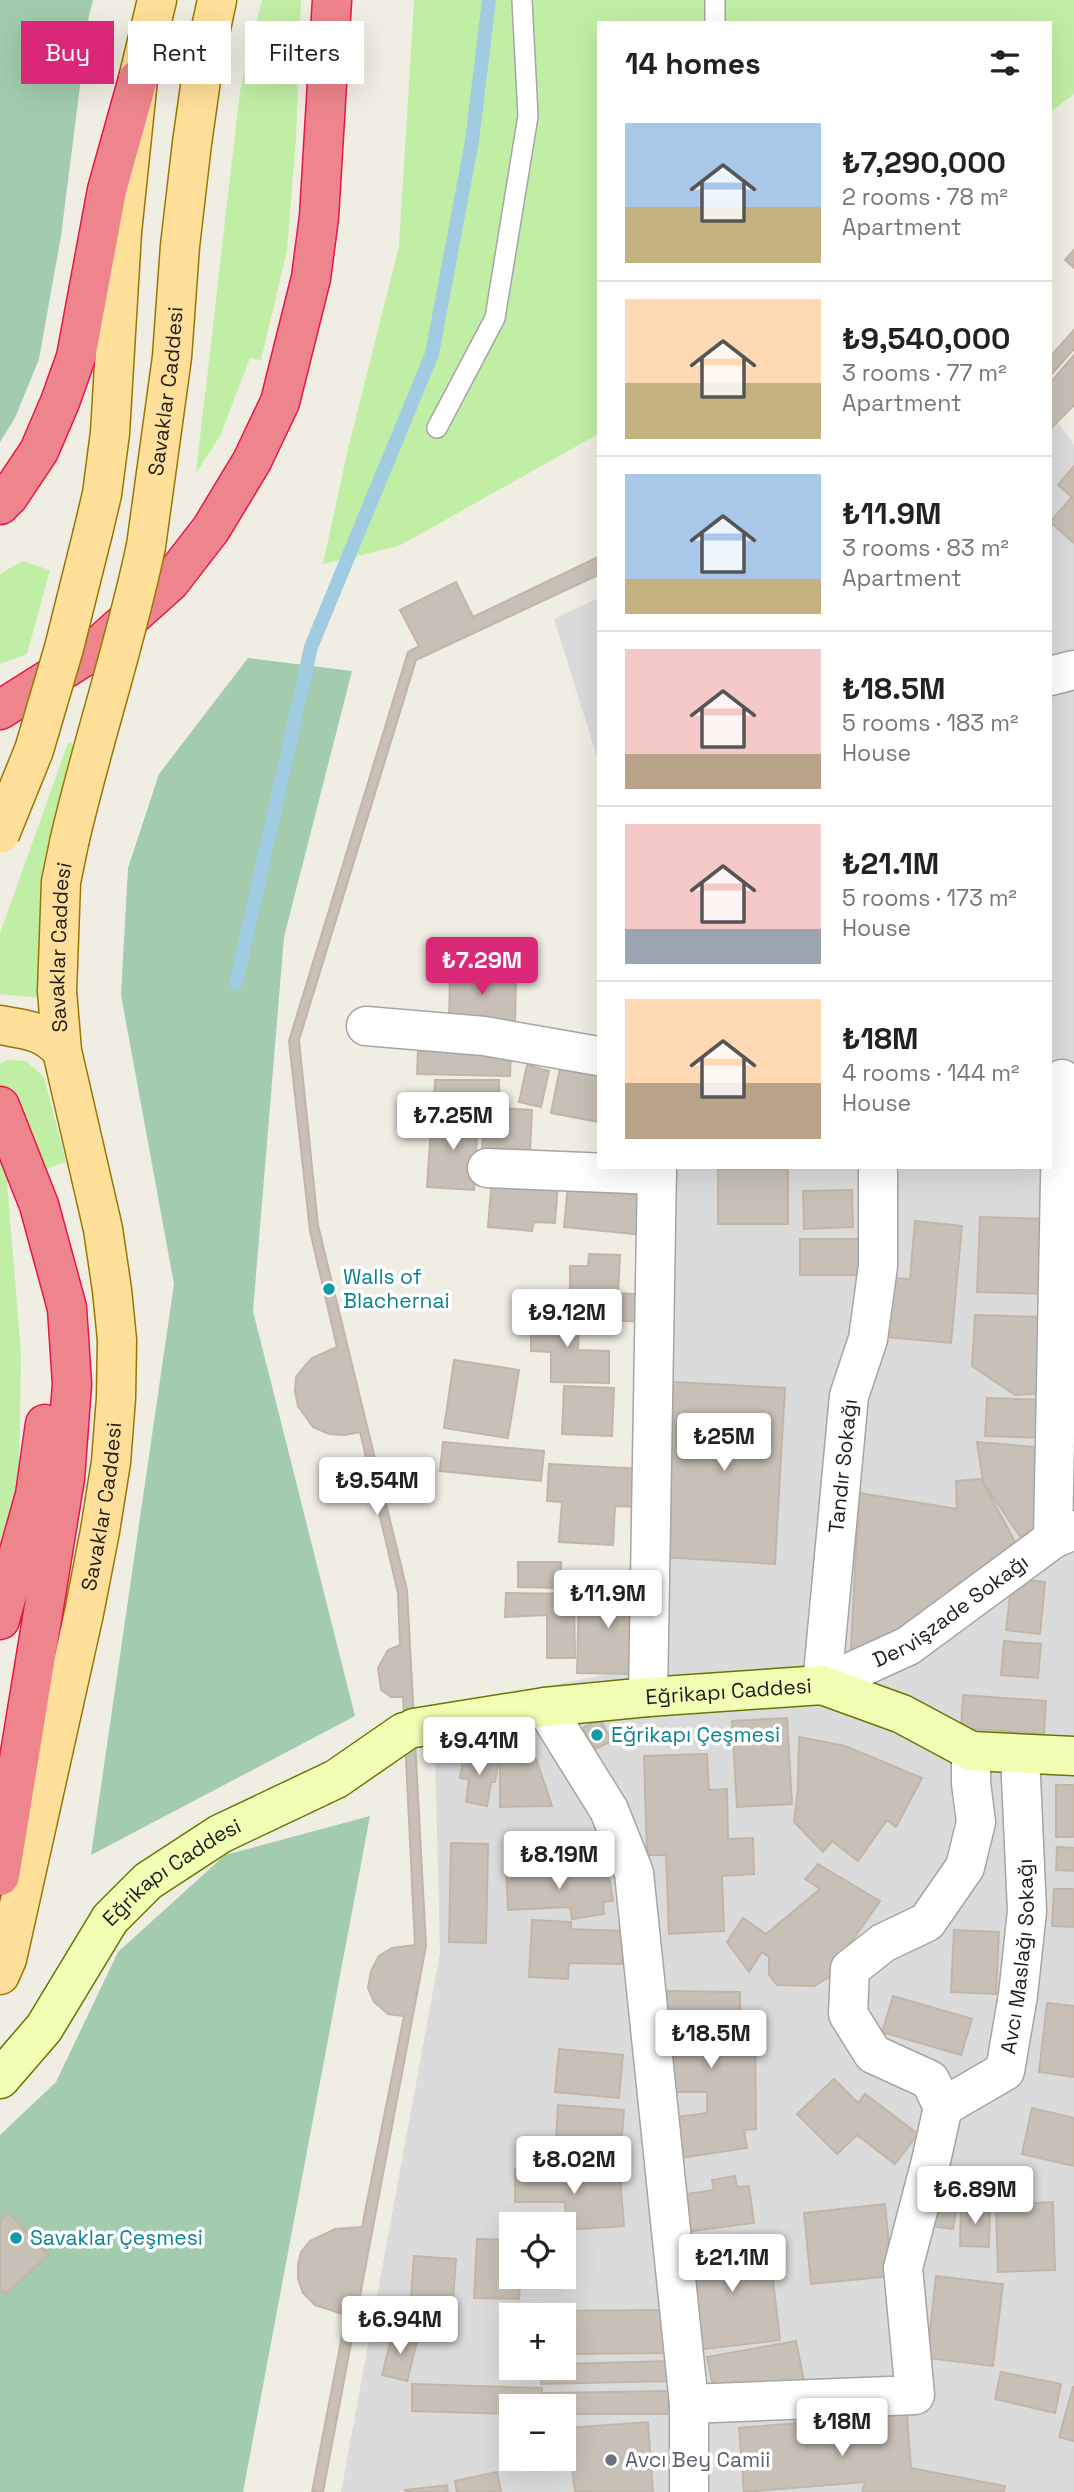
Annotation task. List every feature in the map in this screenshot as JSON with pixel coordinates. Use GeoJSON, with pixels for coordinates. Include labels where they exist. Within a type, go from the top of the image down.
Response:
{"type":"FeatureCollection","features":[{"type":"Feature","properties":{"kind":"highway"},"geometry":{"type":"LineString","coordinates":[[0,710],[93,651],[170,582],[211,529],[252,460],[279,402],[311,278],[319,218],[332,0]]}},
{"type":"Feature","properties":{"kind":"highway"},"geometry":{"type":"LineString","coordinates":[[0,505],[9,496],[38,451],[76,357],[107,190],[137,84]]}},
{"type":"Feature","properties":{"kind":"highway"},"geometry":{"type":"LineString","coordinates":[[0,1106],[39,1205],[67,1308],[72,1384],[65,1478],[0,1876]]}},
{"type":"Feature","properties":{"kind":"highway"},"geometry":{"type":"LineString","coordinates":[[0,1620],[35,1495],[44,1436],[49,1364],[48,1302],[39,1205]]}},
{"type":"Feature","properties":{"kind":"main road"},"geometry":{"type":"LineString","coordinates":[[152,21],[157,0]]}},
{"type":"Feature","properties":{"kind":"main road","name":"Savaklar Caddesi"},"geometry":{"type":"LineString","coordinates":[[0,1975],[7,1959],[84,1613],[111,1462],[116,1398],[117,1340],[105,1241],[62,1051],[57,991],[61,882],[85,774],[136,594],[146,546],[172,357],[180,246],[192,143],[203,66],[218,0]]}},
{"type":"Feature","properties":{"kind":"main road"},"geometry":{"type":"LineString","coordinates":[[0,834],[34,750],[64,648],[102,494],[110,433],[122,232],[137,84]]}},
{"type":"Feature","properties":{"kind":"main road"},"geometry":{"type":"LineString","coordinates":[[0,1025],[49,1037],[62,1051]]}},
{"type":"Feature","properties":{"kind":"street"},"geometry":{"type":"LineString","coordinates":[[1052,676],[1074,670]]}},
{"type":"Feature","properties":{"kind":"street"},"geometry":{"type":"LineString","coordinates":[[366,1026],[484,1036],[597,1056]]}},
{"type":"Feature","properties":{"kind":"street"},"geometry":{"type":"LineString","coordinates":[[1062,1079],[1063,1535]]}},
{"type":"Feature","properties":{"kind":"street"},"geometry":{"type":"LineString","coordinates":[[488,1168],[657,1171],[648,1697]]}},
{"type":"Feature","properties":{"kind":"street","name":"Tandır Sokağı"},"geometry":{"type":"LineString","coordinates":[[822,1685],[849,1396],[868,1339],[878,1266],[878,1169]]}},
{"type":"Feature","properties":{"kind":"street","name":"Dervişzade Sokağı"},"geometry":{"type":"LineString","coordinates":[[822,1685],[908,1646],[1063,1535]]}},
{"type":"Feature","properties":{"kind":"street","name":"Eğrikapı Caddesi"},"geometry":{"type":"LineString","coordinates":[[0,2079],[44,2028],[110,1919],[148,1881],[220,1834],[336,1779],[409,1730],[545,1707],[822,1685],[902,1714],[971,1751],[1074,1756]]}},
{"type":"Feature","properties":{"kind":"street"},"geometry":{"type":"LineString","coordinates":[[545,1707],[609,1810],[634,1873],[689,2404],[690,2492]]}},
{"type":"Feature","properties":{"kind":"street"},"geometry":{"type":"LineString","coordinates":[[689,2404],[915,2395],[903,2268],[943,2107],[930,2080],[873,2054],[848,2014],[850,1969],[883,1943],[927,1922],[965,1867],[976,1822],[971,1783],[971,1751]]}},
{"type":"Feature","properties":{"kind":"street","name":"Avcı Maslağı Sokağı"},"geometry":{"type":"LineString","coordinates":[[943,2107],[1005,2071],[1018,1995],[1027,1911],[1020,1755]]}},
{"type":"Feature","properties":{"kind":"lane"},"geometry":{"type":"LineString","coordinates":[[437,428],[495,318],[528,116],[522,0]]}},
{"type":"Feature","properties":{"kind":"lane"},"geometry":{"type":"LineString","coordinates":[[715,0],[715,21]]}},
{"type":"Feature","properties":{"kind":"shaded area"},"geometry":{"type":"Polygon","coordinates":[[[1053,416],[1074,445],[1074,2492],[341,2492],[440,1953],[434,1709],[633,1669],[638,1169],[1052,1169],[1053,416]]]}},
{"type":"Feature","properties":{"kind":"shaded area"},"geometry":{"type":"Polygon","coordinates":[[[597,598],[597,757],[554,619],[597,598]]]}},
{"type":"Feature","properties":{"kind":"green space"},"geometry":{"type":"Polygon","coordinates":[[[0,0],[93,0],[88,21],[21,21],[21,84],[80,84],[61,236],[39,359],[15,418],[0,442],[0,0]]]}},
{"type":"Feature","properties":{"kind":"green space"},"geometry":{"type":"Polygon","coordinates":[[[262,0],[301,0],[300,21],[257,21],[262,0]]]}},
{"type":"Feature","properties":{"kind":"green space"},"geometry":{"type":"Polygon","coordinates":[[[414,0],[1074,0],[1074,94],[1052,110],[1052,21],[597,21],[597,435],[399,546],[323,564],[348,449],[399,246],[414,0]]]}},
{"type":"Feature","properties":{"kind":"green space"},"geometry":{"type":"Polygon","coordinates":[[[245,70],[245,84],[298,84],[287,251],[261,360],[250,358],[220,436],[196,473],[240,91],[245,70]]]}},
{"type":"Feature","properties":{"kind":"green space"},"geometry":{"type":"Polygon","coordinates":[[[22,561],[50,570],[27,654],[0,664],[0,574],[22,561]]]}},
{"type":"Feature","properties":{"kind":"green space"},"geometry":{"type":"Polygon","coordinates":[[[248,658],[352,671],[284,937],[253,1311],[355,1716],[91,1855],[174,1284],[121,995],[128,868],[159,774],[248,658]]]}},
{"type":"Feature","properties":{"kind":"green space"},"geometry":{"type":"Polygon","coordinates":[[[68,743],[78,744],[42,998],[0,994],[0,933],[68,743]]]}},
{"type":"Feature","properties":{"kind":"green space"},"geometry":{"type":"Polygon","coordinates":[[[7,1060],[26,1061],[44,1077],[66,1162],[7,1182],[21,1353],[19,1476],[0,1553],[0,1064],[7,1060]]]}},
{"type":"Feature","properties":{"kind":"green space"},"geometry":{"type":"Polygon","coordinates":[[[370,1816],[243,2492],[0,2492],[0,2135],[56,2082],[118,1952],[225,1855],[370,1816]]]}},
{"type":"Feature","properties":{"kind":"building"},"geometry":{"type":"Polygon","coordinates":[[[1074,250],[1074,268],[1065,260],[1074,250]]]}},
{"type":"Feature","properties":{"kind":"building"},"geometry":{"type":"Polygon","coordinates":[[[1074,330],[1074,349],[1052,374],[1052,355],[1074,330]]]}},
{"type":"Feature","properties":{"kind":"building"},"geometry":{"type":"Polygon","coordinates":[[[1074,355],[1074,405],[1052,427],[1052,381],[1074,355]]]}},
{"type":"Feature","properties":{"kind":"building"},"geometry":{"type":"Polygon","coordinates":[[[1074,466],[1074,543],[1052,524],[1052,520],[1072,497],[1058,485],[1074,466]]]}},
{"type":"Feature","properties":{"kind":"building"},"geometry":{"type":"Polygon","coordinates":[[[597,557],[597,575],[416,660],[299,1040],[318,1225],[407,1590],[426,1946],[323,2492],[312,2492],[346,2315],[315,2305],[303,2293],[298,2279],[298,2265],[301,2252],[310,2241],[335,2229],[362,2227],[404,2016],[388,2014],[374,2002],[368,1988],[371,1971],[379,1956],[392,1948],[415,1945],[403,1697],[391,1697],[381,1690],[378,1668],[388,1650],[400,1645],[398,1593],[360,1432],[329,1434],[313,1427],[298,1406],[295,1391],[296,1377],[312,1358],[337,1347],[310,1231],[289,1041],[408,652],[419,646],[400,610],[456,582],[473,617],[597,557]]]}},
{"type":"Feature","properties":{"kind":"building"},"geometry":{"type":"Polygon","coordinates":[[[450,970],[516,972],[515,1024],[449,1023],[450,970]]]}},
{"type":"Feature","properties":{"kind":"building"},"geometry":{"type":"Polygon","coordinates":[[[418,1050],[511,1052],[510,1076],[417,1074],[418,1050]]]}},
{"type":"Feature","properties":{"kind":"building"},"geometry":{"type":"Polygon","coordinates":[[[597,1057],[597,1122],[551,1113],[560,1068],[597,1057]]]}},
{"type":"Feature","properties":{"kind":"building"},"geometry":{"type":"Polygon","coordinates":[[[527,1065],[549,1071],[541,1107],[519,1102],[527,1065]]]}},
{"type":"Feature","properties":{"kind":"building"},"geometry":{"type":"Polygon","coordinates":[[[435,1080],[499,1080],[499,1102],[434,1101],[435,1080]]]}},
{"type":"Feature","properties":{"kind":"building"},"geometry":{"type":"Polygon","coordinates":[[[403,1107],[427,1108],[427,1126],[402,1126],[403,1107]]]}},
{"type":"Feature","properties":{"kind":"building"},"geometry":{"type":"Polygon","coordinates":[[[485,1107],[532,1110],[530,1153],[482,1150],[485,1107]]]}},
{"type":"Feature","properties":{"kind":"building"},"geometry":{"type":"Polygon","coordinates":[[[432,1114],[478,1117],[474,1190],[427,1187],[432,1114]]]}},
{"type":"Feature","properties":{"kind":"building"},"geometry":{"type":"Polygon","coordinates":[[[718,1169],[788,1169],[788,1224],[718,1224],[718,1169]]]}},
{"type":"Feature","properties":{"kind":"building"},"geometry":{"type":"Polygon","coordinates":[[[492,1178],[558,1183],[555,1223],[534,1222],[532,1231],[488,1227],[492,1178]]]}},
{"type":"Feature","properties":{"kind":"building"},"geometry":{"type":"Polygon","coordinates":[[[568,1184],[647,1192],[643,1235],[564,1227],[568,1184]]]}},
{"type":"Feature","properties":{"kind":"building"},"geometry":{"type":"Polygon","coordinates":[[[852,1190],[853,1227],[804,1229],[803,1191],[852,1190]]]}},
{"type":"Feature","properties":{"kind":"building"},"geometry":{"type":"Polygon","coordinates":[[[980,1217],[1053,1219],[1050,1294],[977,1292],[980,1217]]]}},
{"type":"Feature","properties":{"kind":"building"},"geometry":{"type":"Polygon","coordinates":[[[915,1221],[962,1226],[951,1343],[887,1337],[893,1278],[910,1279],[915,1221]]]}},
{"type":"Feature","properties":{"kind":"building"},"geometry":{"type":"Polygon","coordinates":[[[800,1239],[863,1239],[863,1275],[800,1275],[800,1239]]]}},
{"type":"Feature","properties":{"kind":"building"},"geometry":{"type":"Polygon","coordinates":[[[589,1254],[620,1255],[618,1293],[646,1295],[645,1322],[610,1320],[611,1303],[570,1299],[570,1266],[588,1266],[589,1254]]]}},
{"type":"Feature","properties":{"kind":"building"},"geometry":{"type":"Polygon","coordinates":[[[531,1312],[579,1313],[578,1350],[609,1351],[609,1383],[551,1382],[551,1352],[531,1351],[531,1312]]]}},
{"type":"Feature","properties":{"kind":"building"},"geometry":{"type":"Polygon","coordinates":[[[975,1315],[1047,1317],[1046,1393],[1015,1395],[972,1366],[975,1315]]]}},
{"type":"Feature","properties":{"kind":"building"},"geometry":{"type":"Polygon","coordinates":[[[454,1360],[519,1370],[508,1438],[444,1428],[454,1360]]]}},
{"type":"Feature","properties":{"kind":"building"},"geometry":{"type":"Polygon","coordinates":[[[673,1382],[785,1388],[775,1564],[663,1557],[673,1382]]]}},
{"type":"Feature","properties":{"kind":"building"},"geometry":{"type":"Polygon","coordinates":[[[564,1386],[614,1388],[612,1436],[562,1434],[564,1386]]]}},
{"type":"Feature","properties":{"kind":"building"},"geometry":{"type":"Polygon","coordinates":[[[987,1398],[1045,1400],[1044,1438],[985,1436],[987,1398]]]}},
{"type":"Feature","properties":{"kind":"building"},"geometry":{"type":"Polygon","coordinates":[[[443,1442],[544,1451],[541,1481],[440,1471],[443,1442]]]}},
{"type":"Feature","properties":{"kind":"building"},"geometry":{"type":"Polygon","coordinates":[[[977,1442],[1045,1448],[1043,1521],[1021,1538],[983,1482],[977,1442]]]}},
{"type":"Feature","properties":{"kind":"building"},"geometry":{"type":"Polygon","coordinates":[[[549,1464],[644,1469],[641,1507],[615,1506],[613,1545],[559,1542],[562,1502],[547,1501],[549,1464]]]}},
{"type":"Feature","properties":{"kind":"building"},"geometry":{"type":"Polygon","coordinates":[[[981,1479],[1019,1549],[850,1664],[859,1493],[957,1509],[956,1481],[981,1479]]]}},
{"type":"Feature","properties":{"kind":"building"},"geometry":{"type":"Polygon","coordinates":[[[518,1562],[561,1562],[560,1588],[518,1587],[518,1562]]]}},
{"type":"Feature","properties":{"kind":"building"},"geometry":{"type":"Polygon","coordinates":[[[1012,1579],[1045,1582],[1040,1634],[1006,1630],[1012,1579]]]}},
{"type":"Feature","properties":{"kind":"building"},"geometry":{"type":"Polygon","coordinates":[[[579,1587],[638,1587],[637,1674],[577,1673],[579,1587]]]}},
{"type":"Feature","properties":{"kind":"building"},"geometry":{"type":"Polygon","coordinates":[[[506,1593],[574,1594],[575,1658],[547,1658],[547,1615],[505,1617],[506,1593]]]}},
{"type":"Feature","properties":{"kind":"building"},"geometry":{"type":"Polygon","coordinates":[[[1004,1641],[1041,1644],[1038,1678],[1001,1675],[1004,1641]]]}},
{"type":"Feature","properties":{"kind":"building"},"geometry":{"type":"Polygon","coordinates":[[[963,1695],[1046,1701],[1044,1734],[961,1728],[963,1695]]]}},
{"type":"Feature","properties":{"kind":"building"},"geometry":{"type":"Polygon","coordinates":[[[787,1718],[792,1804],[737,1807],[732,1721],[787,1718]]]}},
{"type":"Feature","properties":{"kind":"building","name":"Eğrikapı Çeşmesi"},"geometry":{"type":"Polygon","coordinates":[[[600,1719],[612,1741],[593,1750],[583,1728],[600,1719]]]}},
{"type":"Feature","properties":{"kind":"building"},"geometry":{"type":"Polygon","coordinates":[[[799,1737],[845,1746],[922,1778],[896,1827],[887,1820],[858,1861],[832,1841],[823,1852],[794,1822],[799,1737]]]}},
{"type":"Feature","properties":{"kind":"building"},"geometry":{"type":"Polygon","coordinates":[[[464,1754],[499,1758],[487,1806],[466,1802],[469,1779],[460,1778],[464,1754]]]}},
{"type":"Feature","properties":{"kind":"building"},"geometry":{"type":"Polygon","coordinates":[[[707,1754],[709,1790],[727,1789],[728,1839],[753,1838],[754,1874],[722,1876],[724,1931],[669,1934],[666,1855],[647,1855],[644,1756],[707,1754]]]}},
{"type":"Feature","properties":{"kind":"building"},"geometry":{"type":"Polygon","coordinates":[[[500,1759],[536,1759],[552,1806],[500,1807],[500,1759]]]}},
{"type":"Feature","properties":{"kind":"building"},"geometry":{"type":"Polygon","coordinates":[[[1056,1785],[1074,1785],[1074,1837],[1056,1837],[1056,1785]]]}},
{"type":"Feature","properties":{"kind":"building"},"geometry":{"type":"Polygon","coordinates":[[[451,1843],[488,1844],[486,1943],[449,1942],[451,1843]]]}},
{"type":"Feature","properties":{"kind":"building"},"geometry":{"type":"Polygon","coordinates":[[[1057,1847],[1074,1848],[1074,1871],[1056,1870],[1057,1847]]]}},
{"type":"Feature","properties":{"kind":"building"},"geometry":{"type":"Polygon","coordinates":[[[818,1864],[880,1901],[848,1947],[858,1961],[814,1986],[777,1985],[769,1975],[769,1957],[762,1952],[749,1972],[727,1942],[743,1918],[766,1934],[820,1889],[805,1879],[818,1864]]]}},
{"type":"Feature","properties":{"kind":"building"},"geometry":{"type":"Polygon","coordinates":[[[551,1868],[551,1877],[608,1869],[613,1901],[603,1902],[604,1914],[572,1919],[570,1907],[508,1910],[506,1870],[551,1868]]]}},
{"type":"Feature","properties":{"kind":"building"},"geometry":{"type":"Polygon","coordinates":[[[1054,1889],[1074,1889],[1074,1927],[1052,1926],[1054,1889]]]}},
{"type":"Feature","properties":{"kind":"building"},"geometry":{"type":"Polygon","coordinates":[[[532,1920],[571,1922],[571,1929],[624,1931],[622,1964],[569,1963],[568,1979],[529,1977],[532,1920]]]}},
{"type":"Feature","properties":{"kind":"building"},"geometry":{"type":"Polygon","coordinates":[[[954,1930],[999,1932],[996,1994],[951,1992],[954,1930]]]}},
{"type":"Feature","properties":{"kind":"building"},"geometry":{"type":"Polygon","coordinates":[[[667,1991],[740,1992],[740,2028],[755,2028],[756,2129],[744,2130],[747,2148],[680,2158],[674,2117],[707,2113],[707,2092],[666,2092],[667,1991]]]}},
{"type":"Feature","properties":{"kind":"building"},"geometry":{"type":"Polygon","coordinates":[[[893,1996],[972,2019],[961,2055],[882,2032],[893,1996]]]}},
{"type":"Feature","properties":{"kind":"building"},"geometry":{"type":"Polygon","coordinates":[[[1047,2003],[1074,2006],[1074,2077],[1039,2072],[1047,2003]]]}},
{"type":"Feature","properties":{"kind":"building"},"geometry":{"type":"Polygon","coordinates":[[[559,2049],[623,2055],[619,2098],[555,2092],[559,2049]]]}},
{"type":"Feature","properties":{"kind":"building"},"geometry":{"type":"Polygon","coordinates":[[[834,2079],[858,2103],[865,2094],[918,2134],[895,2164],[857,2135],[837,2154],[797,2114],[834,2079]]]}},
{"type":"Feature","properties":{"kind":"building"},"geometry":{"type":"Polygon","coordinates":[[[558,2105],[624,2110],[620,2160],[555,2156],[558,2105]]]}},
{"type":"Feature","properties":{"kind":"building"},"geometry":{"type":"Polygon","coordinates":[[[1032,2108],[1074,2118],[1074,2166],[1022,2154],[1032,2108]]]}},
{"type":"Feature","properties":{"kind":"building"},"geometry":{"type":"Polygon","coordinates":[[[572,2168],[572,2180],[620,2177],[624,2226],[576,2229],[576,2212],[566,2212],[565,2202],[515,2202],[515,2169],[572,2168]]]}},
{"type":"Feature","properties":{"kind":"building"},"geometry":{"type":"Polygon","coordinates":[[[735,2176],[737,2187],[749,2186],[754,2223],[685,2232],[679,2195],[714,2190],[712,2180],[735,2176]]]}},
{"type":"Feature","properties":{"kind":"building"},"geometry":{"type":"Polygon","coordinates":[[[933,2196],[958,2200],[953,2229],[928,2226],[933,2196]]]}},
{"type":"Feature","properties":{"kind":"building"},"geometry":{"type":"Polygon","coordinates":[[[1053,2202],[1055,2270],[998,2272],[996,2205],[1053,2202]]]}},
{"type":"Feature","properties":{"kind":"building"},"geometry":{"type":"Polygon","coordinates":[[[885,2204],[892,2276],[811,2284],[804,2213],[885,2204]]]}},
{"type":"Feature","properties":{"kind":"building"},"geometry":{"type":"Polygon","coordinates":[[[961,2205],[990,2206],[989,2247],[960,2246],[961,2205]]]}},
{"type":"Feature","properties":{"kind":"building","name":"Savaklar Çeşmesi"},"geometry":{"type":"Polygon","coordinates":[[[8,2212],[48,2255],[6,2294],[0,2289],[0,2220],[8,2212]]]}},
{"type":"Feature","properties":{"kind":"building"},"geometry":{"type":"Polygon","coordinates":[[[768,2238],[780,2340],[696,2350],[684,2247],[768,2238]]]}},
{"type":"Feature","properties":{"kind":"building"},"geometry":{"type":"Polygon","coordinates":[[[477,2239],[499,2240],[499,2289],[519,2289],[519,2299],[474,2298],[477,2239]]]}},
{"type":"Feature","properties":{"kind":"building"},"geometry":{"type":"Polygon","coordinates":[[[414,2256],[456,2259],[451,2327],[409,2324],[414,2256]]]}},
{"type":"Feature","properties":{"kind":"building"},"geometry":{"type":"Polygon","coordinates":[[[936,2276],[1003,2284],[993,2366],[927,2358],[936,2276]]]}},
{"type":"Feature","properties":{"kind":"building"},"geometry":{"type":"Polygon","coordinates":[[[669,2310],[669,2353],[576,2354],[576,2311],[669,2310]]]}},
{"type":"Feature","properties":{"kind":"building"},"geometry":{"type":"Polygon","coordinates":[[[393,2332],[418,2338],[407,2381],[382,2375],[393,2332]]]}},
{"type":"Feature","properties":{"kind":"building"},"geometry":{"type":"Polygon","coordinates":[[[796,2341],[804,2381],[715,2397],[707,2357],[796,2341]]]}},
{"type":"Feature","properties":{"kind":"building"},"geometry":{"type":"Polygon","coordinates":[[[670,2361],[670,2381],[541,2384],[541,2380],[576,2380],[576,2364],[670,2361]]]}},
{"type":"Feature","properties":{"kind":"building"},"geometry":{"type":"Polygon","coordinates":[[[1001,2372],[1061,2384],[1055,2413],[995,2399],[1001,2372]]]}},
{"type":"Feature","properties":{"kind":"building"},"geometry":{"type":"Polygon","coordinates":[[[412,2384],[542,2388],[542,2393],[670,2391],[667,2414],[576,2414],[576,2394],[499,2394],[499,2414],[412,2411],[412,2384]]]}},
{"type":"Feature","properties":{"kind":"building"},"geometry":{"type":"Polygon","coordinates":[[[1074,2387],[1074,2441],[1059,2437],[1074,2387]]]}},
{"type":"Feature","properties":{"kind":"building"},"geometry":{"type":"Polygon","coordinates":[[[907,2414],[911,2468],[1005,2486],[1004,2492],[862,2492],[865,2482],[744,2492],[739,2428],[907,2414]]]}},
{"type":"Feature","properties":{"kind":"building","name":"Avcı Bey Camii"},"geometry":{"type":"Polygon","coordinates":[[[648,2422],[653,2492],[575,2492],[572,2471],[576,2471],[576,2427],[648,2422]]]}},
{"type":"Feature","properties":{"kind":"building"},"geometry":{"type":"Polygon","coordinates":[[[497,2472],[501,2492],[457,2492],[455,2481],[497,2472]]]}},
{"type":"Feature","properties":{"kind":"building"},"geometry":{"type":"Polygon","coordinates":[[[447,2485],[448,2492],[405,2490],[447,2485]]]}},
{"type":"Feature","properties":{"kind":"waterway"},"geometry":{"type":"LineString","coordinates":[[236,983],[311,647],[432,354],[472,141],[489,0]]}},
{"type":"Feature","properties":{"kind":"place","name":"Walls of Blachernai"},"geometry":{"type":"Point","coordinates":[329,1289]}},
{"type":"Feature","properties":{"kind":"place","name":"Eğrikapı Çeşmesi"},"geometry":{"type":"Point","coordinates":[597,1735]}},
{"type":"Feature","properties":{"kind":"place","name":"Savaklar Çeşmesi"},"geometry":{"type":"Point","coordinates":[16,2238]}},
{"type":"Feature","properties":{"kind":"place","name":"Avcı Bey Camii"},"geometry":{"type":"Point","coordinates":[611,2460]}}]}
